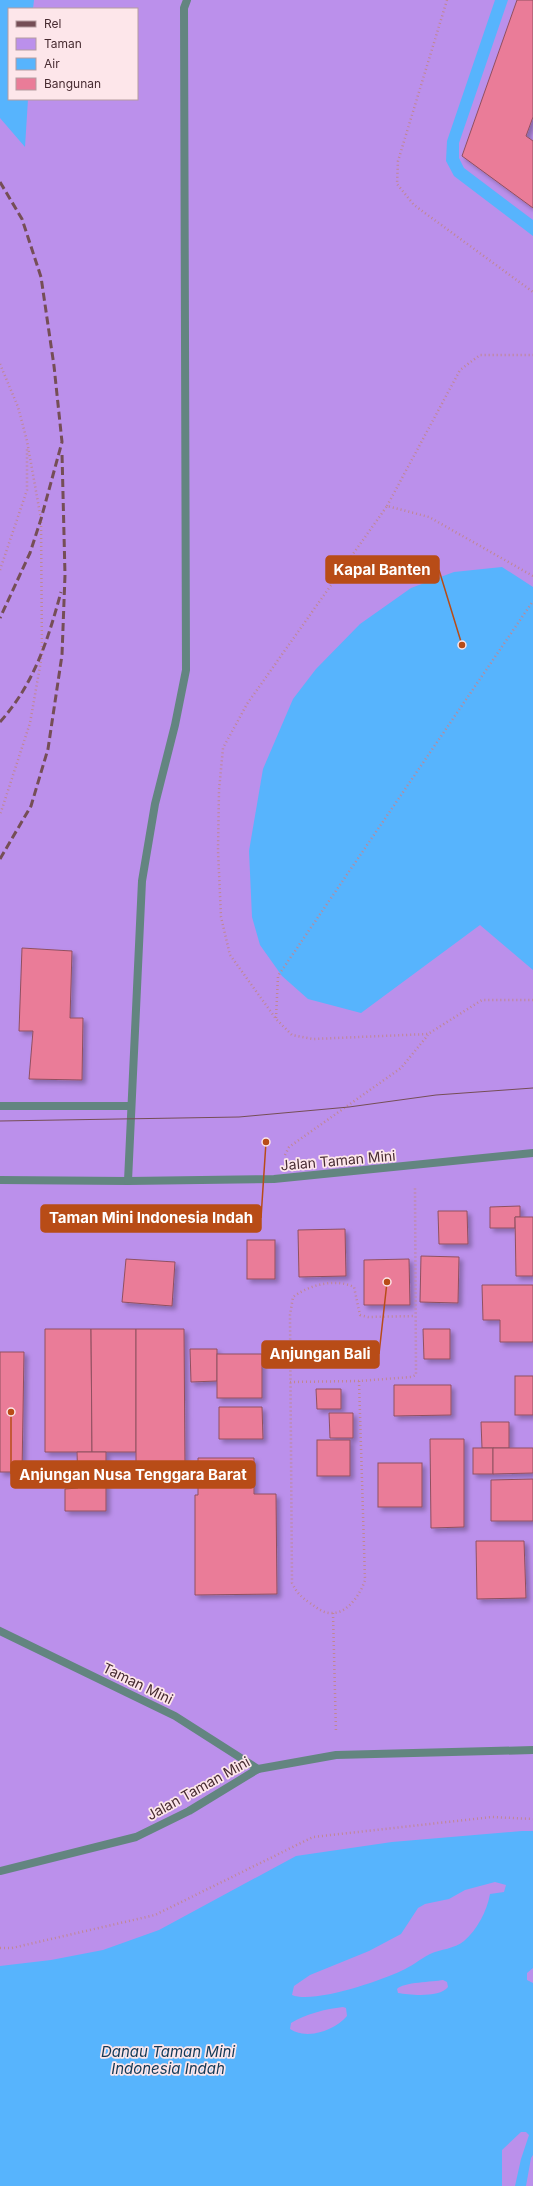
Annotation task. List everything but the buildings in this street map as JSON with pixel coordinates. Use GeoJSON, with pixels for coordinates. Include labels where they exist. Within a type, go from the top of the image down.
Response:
{"type":"FeatureCollection","features":[{"type":"Feature","properties":{"kind":"lane"},"geometry":{"type":"LineString","coordinates":[[128,1181],[142,881],[155,804],[175,725],[186,670],[184,8],[187,0]]}},
{"type":"Feature","properties":{"kind":"lane"},"geometry":{"type":"LineString","coordinates":[[0,1106],[131,1106]]}},
{"type":"Feature","properties":{"kind":"lane","name":"Jalan Taman Mini"},"geometry":{"type":"LineString","coordinates":[[0,1180],[128,1181],[274,1179],[533,1153]]}},
{"type":"Feature","properties":{"kind":"lane","name":"Taman Mini"},"geometry":{"type":"LineString","coordinates":[[0,1631],[175,1716],[258,1769]]}},
{"type":"Feature","properties":{"kind":"lane","name":"Jalan Taman Mini"},"geometry":{"type":"LineString","coordinates":[[0,1871],[136,1837],[189,1811],[258,1769],[336,1755],[533,1750]]}},
{"type":"Feature","properties":{"kind":"path"},"geometry":{"type":"LineString","coordinates":[[447,0],[398,161],[397,184],[414,205],[533,292]]}},
{"type":"Feature","properties":{"kind":"path"},"geometry":{"type":"LineString","coordinates":[[428,1034],[313,1039],[292,1035],[276,1019],[230,954],[221,917],[219,805],[223,748],[247,704],[387,506],[460,370],[480,355],[533,355]]}},
{"type":"Feature","properties":{"kind":"path"},"geometry":{"type":"LineString","coordinates":[[0,364],[18,407],[28,441],[41,519],[42,655],[30,723],[0,814]]}},
{"type":"Feature","properties":{"kind":"path"},"geometry":{"type":"LineString","coordinates":[[0,570],[27,490],[28,441]]}},
{"type":"Feature","properties":{"kind":"path"},"geometry":{"type":"LineString","coordinates":[[387,506],[429,517],[532,574]]}},
{"type":"Feature","properties":{"kind":"path"},"geometry":{"type":"LineString","coordinates":[[276,1019],[278,976],[533,601]]}},
{"type":"Feature","properties":{"kind":"path"},"geometry":{"type":"LineString","coordinates":[[274,1179],[289,1147],[401,1068],[428,1034],[482,1000],[533,1000]]}},
{"type":"Feature","properties":{"kind":"path"},"geometry":{"type":"LineString","coordinates":[[290,1382],[359,1382],[411,1377],[416,1375],[414,1166]]}},
{"type":"Feature","properties":{"kind":"path"},"geometry":{"type":"LineString","coordinates":[[359,1382],[366,1580],[362,1592],[343,1610],[333,1613],[320,1610],[297,1594],[292,1583],[290,1315],[293,1297],[304,1288],[323,1284],[348,1284],[354,1287],[357,1294],[360,1315],[368,1317],[415,1316]]}},
{"type":"Feature","properties":{"kind":"path"},"geometry":{"type":"LineString","coordinates":[[333,1613],[336,1755]]}},
{"type":"Feature","properties":{"kind":"path"},"geometry":{"type":"LineString","coordinates":[[0,1948],[12,1948],[155,1915],[313,1837],[492,1817],[533,1819]]}},
{"type":"Feature","properties":{"kind":"green space"},"geometry":{"type":"Polygon","coordinates":[[[0,0],[533,0],[533,2186],[0,2186],[0,0]]]}},
{"type":"Feature","properties":{"kind":"water"},"geometry":{"type":"Polygon","coordinates":[[[0,0],[34,0],[33,8],[8,8],[8,100],[28,100],[25,147],[0,118],[0,0]]]}},
{"type":"Feature","properties":{"kind":"water"},"geometry":{"type":"Polygon","coordinates":[[[495,0],[508,0],[459,143],[459,158],[464,168],[533,220],[533,236],[454,176],[446,161],[447,141],[495,0]]]}},
{"type":"Feature","properties":{"kind":"water"},"geometry":{"type":"Polygon","coordinates":[[[502,567],[533,587],[533,970],[480,925],[361,1013],[308,999],[282,976],[260,945],[252,917],[249,851],[263,769],[293,699],[316,669],[360,624],[411,588],[454,572],[502,567]]]}},
{"type":"Feature","properties":{"kind":"water","name":"Danau Taman Mini Indonesia Indah"},"geometry":{"type":"Polygon","coordinates":[[[533,1831],[533,1968],[527,1973],[527,1980],[533,1983],[533,2155],[531,2158],[526,2186],[515,2186],[521,2159],[529,2135],[526,2132],[521,2132],[502,2150],[502,2186],[0,2186],[0,1966],[51,1960],[103,1950],[159,1930],[296,1856],[392,1842],[533,1831]],[[495,1882],[465,1890],[449,1899],[425,1904],[418,1908],[401,1934],[369,1951],[310,1975],[294,1986],[292,1995],[302,1997],[330,1994],[363,1985],[405,1969],[430,1954],[460,1944],[469,1937],[477,1926],[484,1913],[490,1894],[504,1892],[506,1885],[495,1882]],[[443,1980],[400,1987],[397,1989],[398,1993],[424,1995],[438,1993],[448,1987],[447,1982],[443,1980]],[[343,2007],[316,2012],[291,2023],[290,2029],[304,2034],[312,2034],[328,2030],[347,2016],[346,2008],[343,2007]]]}},
{"type":"Feature","properties":{"kind":"tram line"},"geometry":{"type":"LineString","coordinates":[[0,1121],[239,1117],[349,1107],[436,1095],[533,1088]]}},
{"type":"Feature","properties":{"kind":"railway"},"geometry":{"type":"LineString","coordinates":[[0,182],[22,219],[41,277],[54,366],[62,442],[30,553],[0,618]]}},
{"type":"Feature","properties":{"kind":"railway"},"geometry":{"type":"LineString","coordinates":[[0,859],[31,806],[48,749],[62,655],[65,575],[62,453]]}},
{"type":"Feature","properties":{"kind":"railway"},"geometry":{"type":"LineString","coordinates":[[0,722],[12,707],[31,677],[45,644],[61,592]]}},
{"type":"Feature","properties":{"kind":"place","name":"Kapal Banten"},"geometry":{"type":"Point","coordinates":[462,645]}},
{"type":"Feature","properties":{"kind":"place","name":"Taman Mini Indonesia Indah"},"geometry":{"type":"Point","coordinates":[266,1142]}},
{"type":"Feature","properties":{"kind":"place","name":"Anjungan Bali"},"geometry":{"type":"Point","coordinates":[387,1282]}},
{"type":"Feature","properties":{"kind":"place","name":"Anjungan Nusa Tenggara Barat"},"geometry":{"type":"Point","coordinates":[11,1412]}}]}
